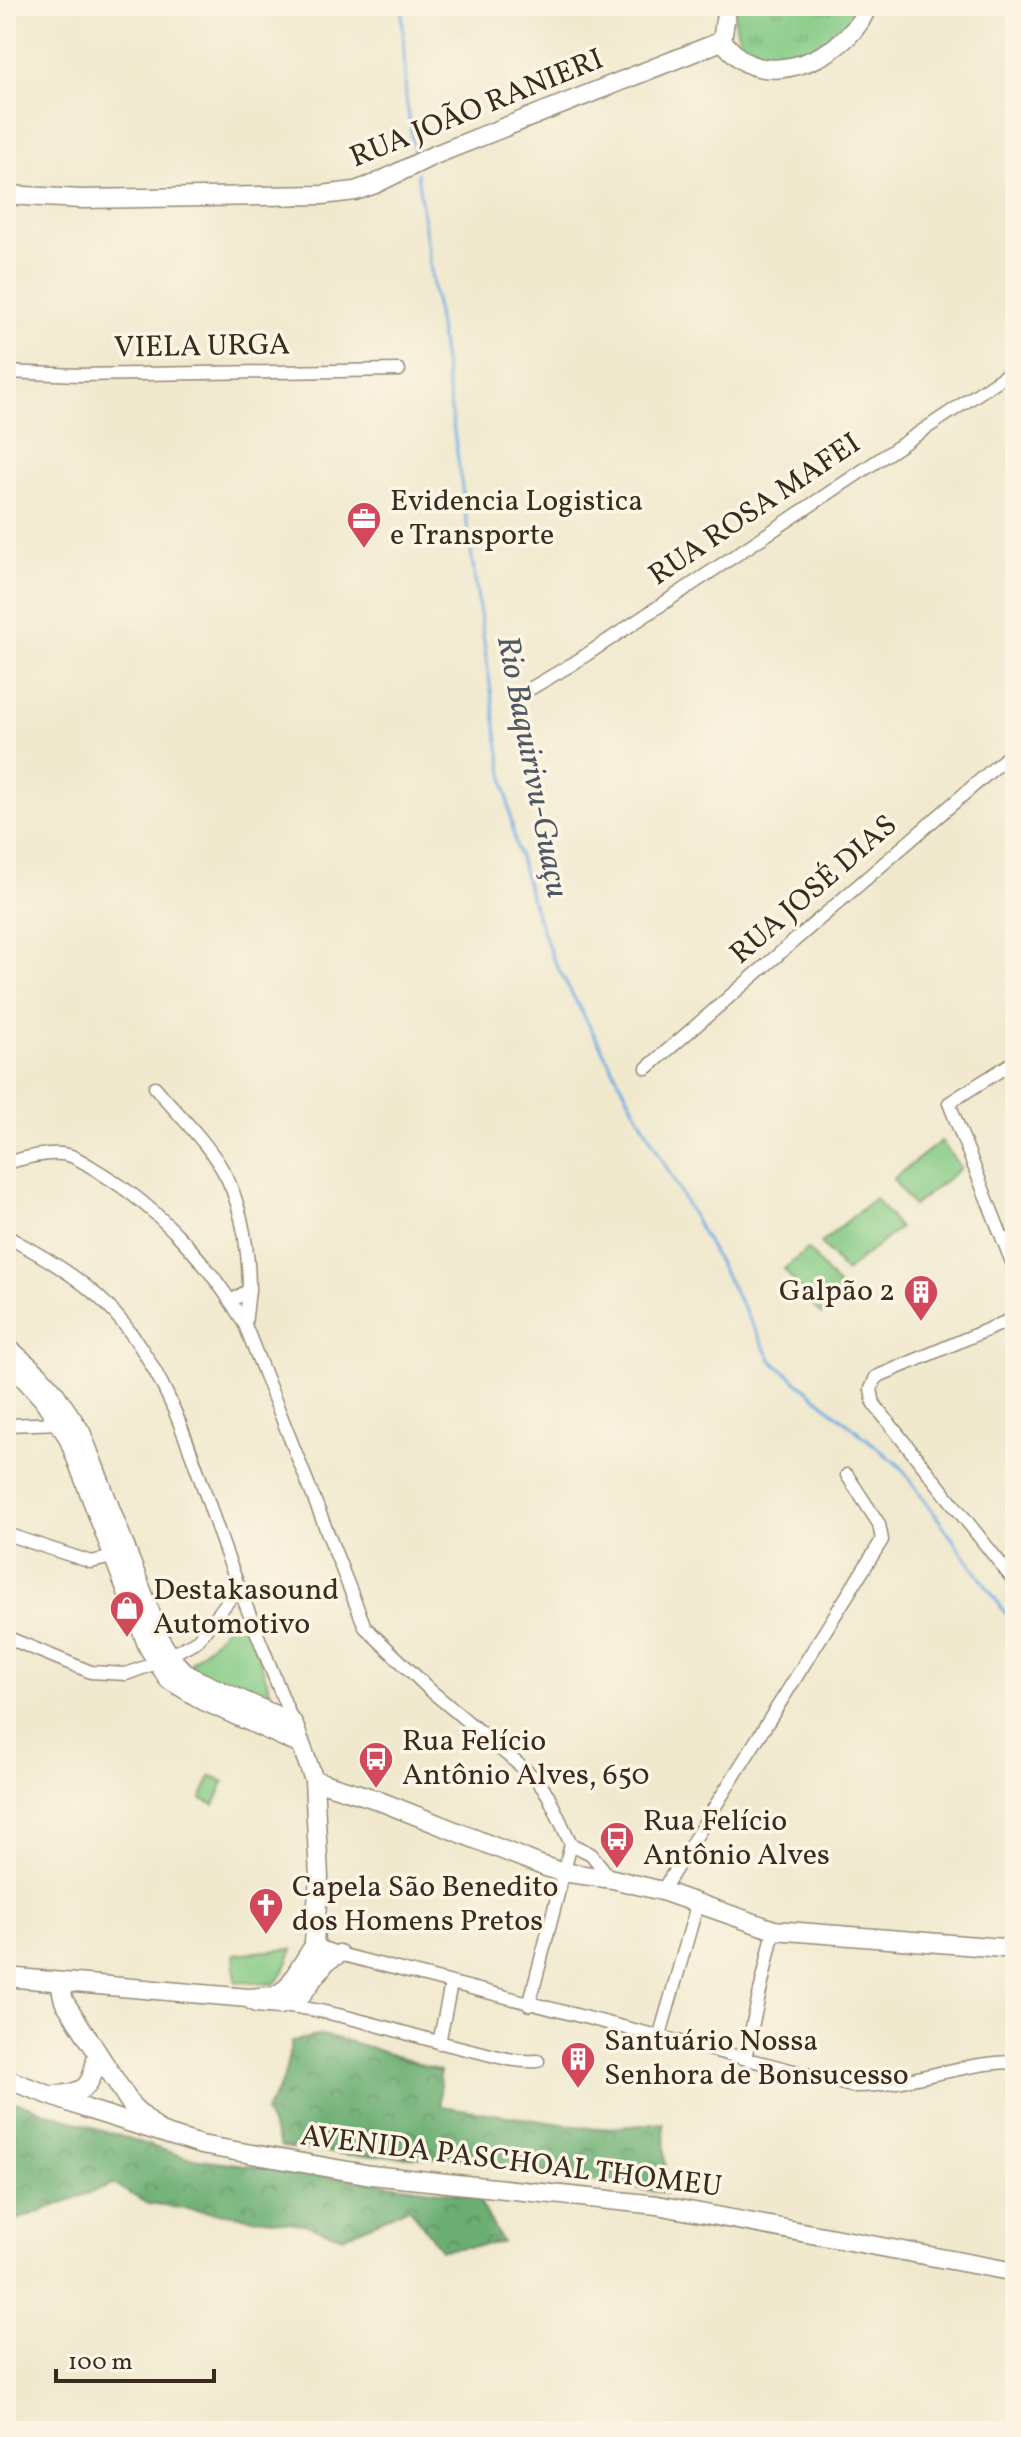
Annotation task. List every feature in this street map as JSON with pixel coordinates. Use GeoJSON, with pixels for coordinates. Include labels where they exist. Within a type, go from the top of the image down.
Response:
{"type":"FeatureCollection","features":[{"type":"Feature","properties":{"kind":"main road"},"geometry":{"type":"LineString","coordinates":[[727,6],[722,41],[742,61],[766,69],[797,65],[832,49],[857,29],[867,6]]}},
{"type":"Feature","properties":{"kind":"main road","name":"RUA JOÃO RANIERI"},"geometry":{"type":"LineString","coordinates":[[6,195],[81,199],[322,195],[355,191],[432,156],[722,41]]}},
{"type":"Feature","properties":{"kind":"main road"},"geometry":{"type":"LineString","coordinates":[[6,1346],[38,1374],[66,1422],[68,1437],[148,1647],[193,1678],[293,1723],[314,1780],[319,1877],[311,1982]]}},
{"type":"Feature","properties":{"kind":"main road"},"geometry":{"type":"LineString","coordinates":[[6,1364],[82,1436],[162,1643],[168,1679],[184,1691],[301,1745]]}},
{"type":"Feature","properties":{"kind":"main road"},"geometry":{"type":"LineString","coordinates":[[314,1780],[372,1798],[561,1872],[662,1891],[774,1930],[1015,1949]]}},
{"type":"Feature","properties":{"kind":"main road"},"geometry":{"type":"LineString","coordinates":[[6,1977],[248,1998],[275,1996],[287,1988],[307,1960],[315,1938]]}},
{"type":"Feature","properties":{"kind":"main road"},"geometry":{"type":"LineString","coordinates":[[248,1998],[256,2003],[280,2005],[299,1998],[327,1961],[339,1954]]}},
{"type":"Feature","properties":{"kind":"main road"},"geometry":{"type":"LineString","coordinates":[[60,1983],[64,2001],[132,2106],[162,2133]]}},
{"type":"Feature","properties":{"kind":"main road"},"geometry":{"type":"LineString","coordinates":[[53,2096],[84,2089],[93,2077],[97,2054]]}},
{"type":"Feature","properties":{"kind":"main road","name":"AVENIDA PASCHOAL THOMEU"},"geometry":{"type":"LineString","coordinates":[[6,2079],[201,2145],[371,2175],[657,2205],[1015,2272]]}},
{"type":"Feature","properties":{"kind":"street","name":"RUA ROSA MAFEI"},"geometry":{"type":"LineString","coordinates":[[523,693],[574,663],[1015,369]]}},
{"type":"Feature","properties":{"kind":"street","name":"VIELA URGA"},"geometry":{"type":"LineString","coordinates":[[6,372],[79,375],[399,370]]}},
{"type":"Feature","properties":{"kind":"street","name":"RUA JOSÉ DIAS"},"geometry":{"type":"LineString","coordinates":[[647,1068],[1015,750]]}},
{"type":"Feature","properties":{"kind":"street"},"geometry":{"type":"LineString","coordinates":[[1015,1061],[949,1103],[1015,1270]]}},
{"type":"Feature","properties":{"kind":"street"},"geometry":{"type":"LineString","coordinates":[[155,1087],[214,1158],[228,1182],[248,1260],[245,1325]]}},
{"type":"Feature","properties":{"kind":"street"},"geometry":{"type":"LineString","coordinates":[[6,1163],[51,1155],[68,1155],[82,1162],[115,1182],[151,1211],[203,1264],[245,1325],[365,1627],[430,1690],[536,1779],[548,1795],[571,1844],[591,1854],[611,1879]]}},
{"type":"Feature","properties":{"kind":"street"},"geometry":{"type":"LineString","coordinates":[[6,1236],[43,1256],[104,1303],[143,1350],[175,1413],[293,1723]]}},
{"type":"Feature","properties":{"kind":"street"},"geometry":{"type":"LineString","coordinates":[[231,1301],[249,1290]]}},
{"type":"Feature","properties":{"kind":"street"},"geometry":{"type":"LineString","coordinates":[[1015,1318],[876,1377],[871,1389],[874,1404],[1015,1582]]}},
{"type":"Feature","properties":{"kind":"street"},"geometry":{"type":"LineString","coordinates":[[6,1425],[66,1422]]}},
{"type":"Feature","properties":{"kind":"street"},"geometry":{"type":"LineString","coordinates":[[662,1891],[882,1540],[879,1524],[847,1475]]}},
{"type":"Feature","properties":{"kind":"street"},"geometry":{"type":"LineString","coordinates":[[6,1534],[91,1562],[113,1557]]}},
{"type":"Feature","properties":{"kind":"street"},"geometry":{"type":"LineString","coordinates":[[6,1637],[91,1672],[126,1674],[163,1660],[190,1645],[206,1632],[239,1587]]}},
{"type":"Feature","properties":{"kind":"street"},"geometry":{"type":"LineString","coordinates":[[529,2005],[561,1872],[571,1844]]}},
{"type":"Feature","properties":{"kind":"street"},"geometry":{"type":"LineString","coordinates":[[659,2038],[698,1902]]}},
{"type":"Feature","properties":{"kind":"street"},"geometry":{"type":"LineString","coordinates":[[745,2058],[774,1930]]}},
{"type":"Feature","properties":{"kind":"street"},"geometry":{"type":"LineString","coordinates":[[315,1938],[321,1947],[339,1954],[839,2083],[867,2086],[990,2063],[1015,2062]]}},
{"type":"Feature","properties":{"kind":"street"},"geometry":{"type":"LineString","coordinates":[[311,1982],[317,2002],[325,2010]]}},
{"type":"Feature","properties":{"kind":"street"},"geometry":{"type":"LineString","coordinates":[[439,2043],[451,1984]]}},
{"type":"Feature","properties":{"kind":"street"},"geometry":{"type":"LineString","coordinates":[[280,2005],[325,2010],[439,2043],[523,2062],[538,2061]]}},
{"type":"Feature","properties":{"kind":"green space"},"geometry":{"type":"Polygon","coordinates":[[[738,6],[858,6],[840,34],[825,45],[790,58],[772,59],[755,55],[741,46],[734,18],[738,6]]]}},
{"type":"Feature","properties":{"kind":"green space"},"geometry":{"type":"Polygon","coordinates":[[[941,1141],[961,1168],[913,1206],[893,1179],[941,1141]]]}},
{"type":"Feature","properties":{"kind":"green space"},"geometry":{"type":"Polygon","coordinates":[[[875,1198],[899,1228],[845,1272],[821,1243],[875,1198]]]}},
{"type":"Feature","properties":{"kind":"green space"},"geometry":{"type":"Polygon","coordinates":[[[808,1249],[845,1295],[821,1315],[784,1269],[808,1249]]]}},
{"type":"Feature","properties":{"kind":"green space"},"geometry":{"type":"Polygon","coordinates":[[[236,1617],[254,1644],[275,1705],[247,1696],[195,1671],[189,1664],[236,1617]]]}},
{"type":"Feature","properties":{"kind":"green space"},"geometry":{"type":"Polygon","coordinates":[[[211,1776],[224,1782],[214,1805],[201,1799],[211,1776]]]}},
{"type":"Feature","properties":{"kind":"green space"},"geometry":{"type":"Polygon","coordinates":[[[293,1949],[282,1975],[274,1984],[236,1982],[234,1954],[293,1949]]]}},
{"type":"Feature","properties":{"kind":"green space"},"geometry":{"type":"Polygon","coordinates":[[[323,2035],[440,2071],[440,2106],[596,2129],[664,2123],[666,2193],[452,2158],[351,2155],[281,2147],[265,2112],[283,2081],[292,2041],[323,2035]]]}},
{"type":"Feature","properties":{"kind":"green space"},"geometry":{"type":"Polygon","coordinates":[[[6,2099],[185,2157],[477,2196],[502,2243],[441,2250],[409,2207],[343,2237],[304,2224],[148,2204],[113,2184],[6,2224],[6,2099]]]}},
{"type":"Feature","properties":{"kind":"waterway","name":"Rio Baquirivu-Guaçu"},"geometry":{"type":"LineString","coordinates":[[402,6],[406,99],[415,158]]}},
{"type":"Feature","properties":{"kind":"waterway","name":"Rio Baquirivu-Guaçu"},"geometry":{"type":"LineString","coordinates":[[417,173],[515,842],[553,959],[772,1361],[901,1467],[1015,1626]]}},
{"type":"Feature","properties":{"kind":"place","name":"Evidencia Logistica e Transporte"},"geometry":{"type":"Point","coordinates":[364,550]}},
{"type":"Feature","properties":{"kind":"place","name":"Galpão 2"},"geometry":{"type":"Point","coordinates":[921,1323]}},
{"type":"Feature","properties":{"kind":"place","name":"Destakasound Automotivo"},"geometry":{"type":"Point","coordinates":[127,1639]}},
{"type":"Feature","properties":{"kind":"place","name":"Rua Felício Antônio Alves, 650"},"geometry":{"type":"Point","coordinates":[376,1790]}},
{"type":"Feature","properties":{"kind":"place","name":"Rua Felício Antônio Alves"},"geometry":{"type":"Point","coordinates":[617,1870]}},
{"type":"Feature","properties":{"kind":"place","name":"Capela São Benedito dos Homens Pretos"},"geometry":{"type":"Point","coordinates":[266,1936]}},
{"type":"Feature","properties":{"kind":"place","name":"Santuário Nossa Senhora de Bonsucesso"},"geometry":{"type":"Point","coordinates":[578,2090]}}]}
